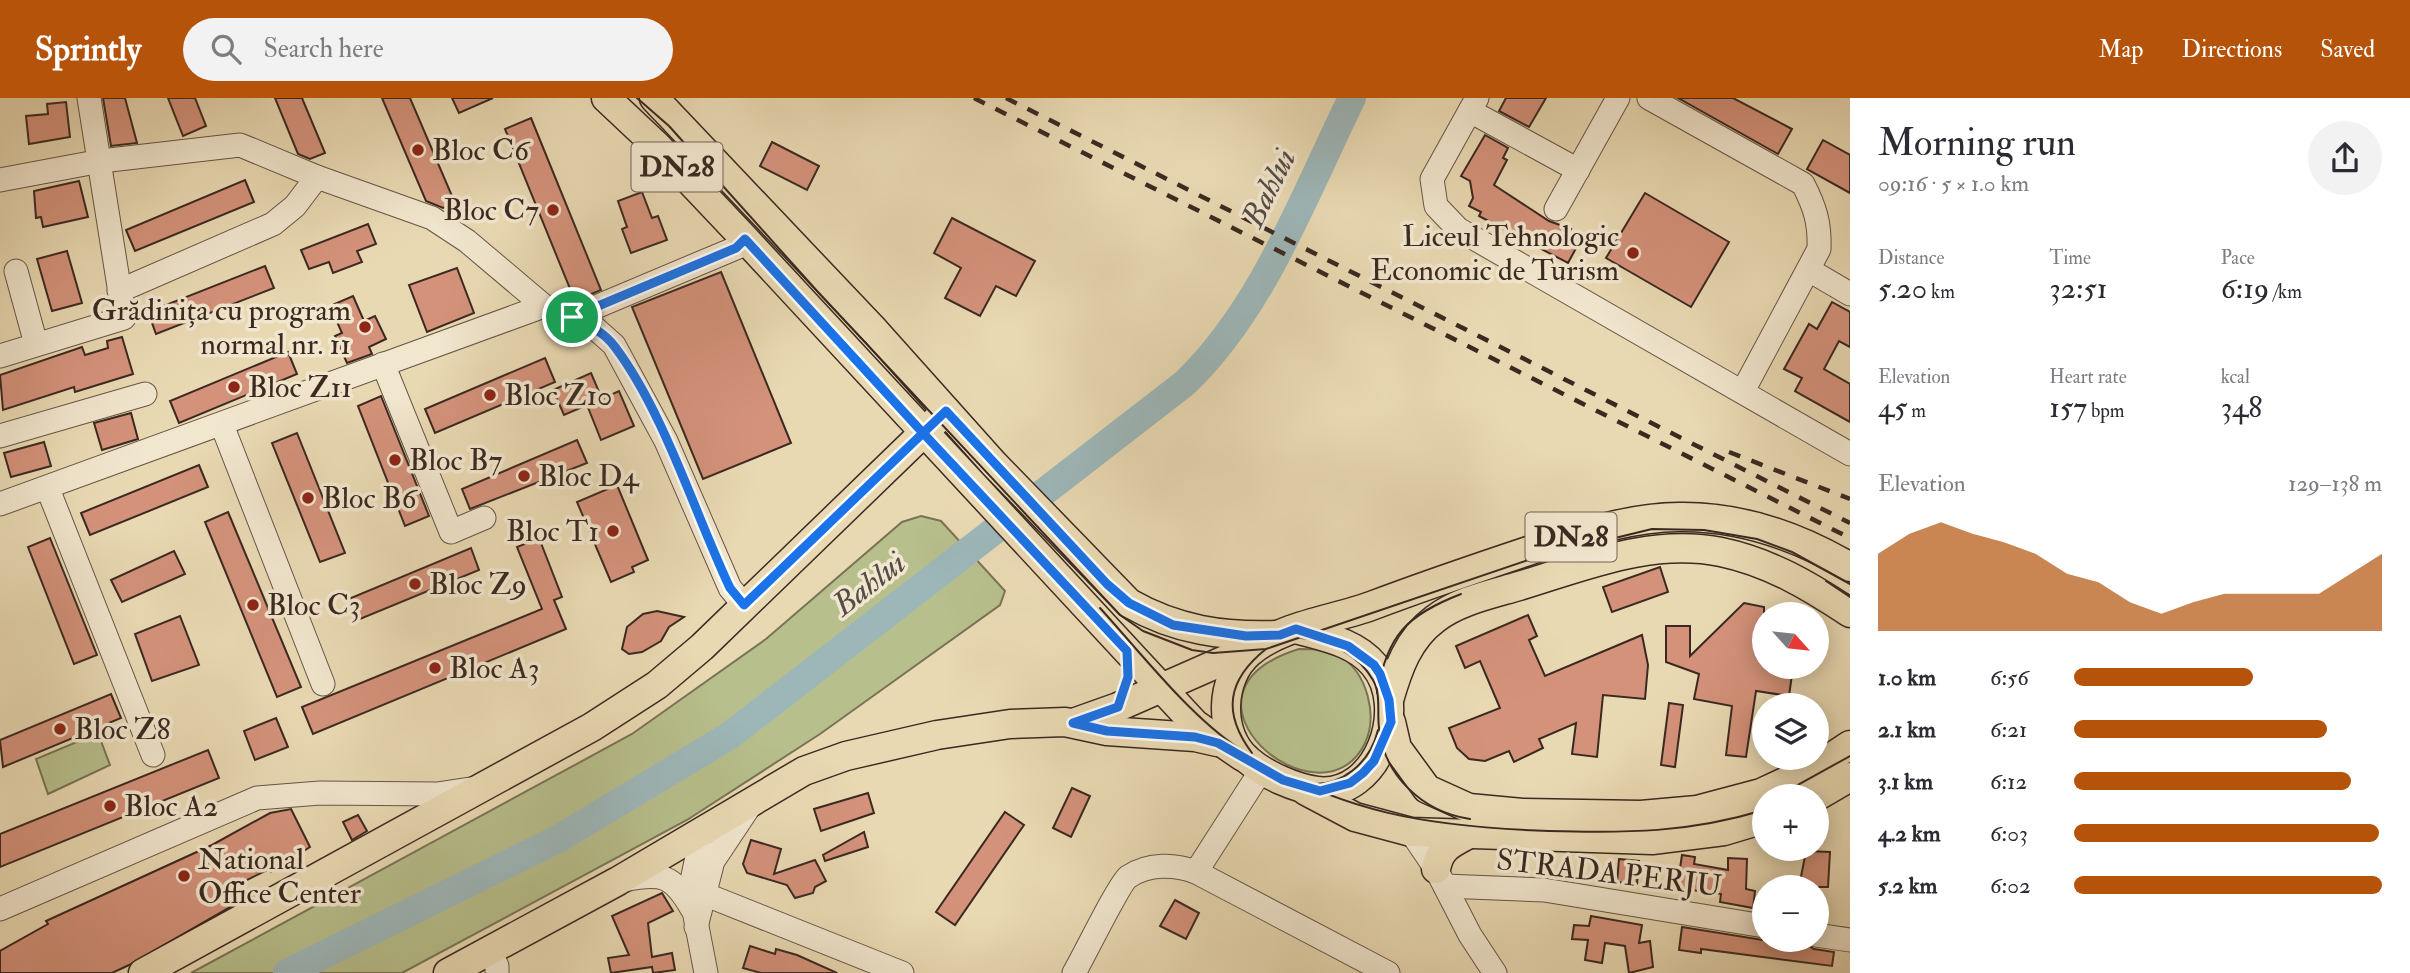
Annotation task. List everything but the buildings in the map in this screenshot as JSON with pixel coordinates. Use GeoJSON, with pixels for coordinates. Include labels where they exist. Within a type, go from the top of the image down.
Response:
{"type":"FeatureCollection","features":[{"type":"Feature","properties":{"kind":"main road","name":"DN28"},"geometry":{"type":"LineString","coordinates":[[606,98],[656,145],[745,239],[1159,686],[1218,743],[1297,786],[1320,791],[1350,783],[1374,761],[1403,657],[1416,637],[1436,618],[1481,597],[1633,552],[1689,549],[1743,558],[1803,582],[1850,613]]}},
{"type":"Feature","properties":{"kind":"main road","name":"DN28"},"geometry":{"type":"LineString","coordinates":[[654,98],[749,196],[993,464],[1129,603],[1155,618],[1222,635],[1288,632],[1331,638],[1362,655],[1380,674],[1390,711]]}},
{"type":"Feature","properties":{"kind":"main road"},"geometry":{"type":"LineString","coordinates":[[143,973],[592,727],[657,685],[946,411]]}},
{"type":"Feature","properties":{"kind":"main road","name":"DN28"},"geometry":{"type":"LineString","coordinates":[[1255,764],[1230,735],[1225,701],[1230,682],[1243,659],[1260,645],[1288,632],[1337,619],[1570,537],[1647,519],[1679,517],[1754,526],[1808,545],[1850,567]]}},
{"type":"Feature","properties":{"kind":"main road"},"geometry":{"type":"LineString","coordinates":[[1118,707],[1128,677],[1127,651]]}},
{"type":"Feature","properties":{"kind":"main road"},"geometry":{"type":"LineString","coordinates":[[1073,723],[1118,707],[1159,686],[1225,660],[1243,659]]}},
{"type":"Feature","properties":{"kind":"main road"},"geometry":{"type":"LineString","coordinates":[[1390,711],[1397,748],[1427,789],[1469,821],[1652,840],[1724,831],[1752,823]]}},
{"type":"Feature","properties":{"kind":"main road"},"geometry":{"type":"LineString","coordinates":[[448,973],[493,962],[618,881],[804,771],[894,744],[1010,724],[1073,723],[1107,731],[1195,737],[1218,743]]}},
{"type":"Feature","properties":{"kind":"main road"},"geometry":{"type":"LineString","coordinates":[[1297,786],[1354,817],[1411,832],[1522,813],[1641,815],[1697,810],[1761,793],[1817,767],[1850,745]]}},
{"type":"Feature","properties":{"kind":"main road"},"geometry":{"type":"LineString","coordinates":[[1829,789],[1850,777]]}},
{"type":"Feature","properties":{"kind":"main road"},"geometry":{"type":"LineString","coordinates":[[1441,878],[1439,855],[1469,821]]}},
{"type":"Feature","properties":{"kind":"street"},"geometry":{"type":"LineString","coordinates":[[0,355],[124,318],[89,98]]}},
{"type":"Feature","properties":{"kind":"street"},"geometry":{"type":"LineString","coordinates":[[1556,209],[1618,98]]}},
{"type":"Feature","properties":{"kind":"street"},"geometry":{"type":"LineString","coordinates":[[1649,98],[1802,184],[1815,206],[1820,226],[1819,249],[1743,391]]}},
{"type":"Feature","properties":{"kind":"street"},"geometry":{"type":"LineString","coordinates":[[1578,170],[1474,104],[1432,179],[1436,206],[1458,229],[1850,454]]}},
{"type":"Feature","properties":{"kind":"street"},"geometry":{"type":"LineString","coordinates":[[0,180],[101,161],[240,145],[317,177],[432,218],[467,241],[544,306],[596,329],[614,345],[666,441],[730,588],[744,605]]}},
{"type":"Feature","properties":{"kind":"street"},"geometry":{"type":"LineString","coordinates":[[120,291],[273,224],[295,205],[317,177]]}},
{"type":"Feature","properties":{"kind":"street"},"geometry":{"type":"LineString","coordinates":[[572,317],[736,248],[745,239]]}},
{"type":"Feature","properties":{"kind":"street"},"geometry":{"type":"LineString","coordinates":[[16,271],[36,344]]}},
{"type":"Feature","properties":{"kind":"street"},"geometry":{"type":"LineString","coordinates":[[1809,271],[1850,294]]}},
{"type":"Feature","properties":{"kind":"street"},"geometry":{"type":"LineString","coordinates":[[0,504],[48,489],[544,306]]}},
{"type":"Feature","properties":{"kind":"street"},"geometry":{"type":"LineString","coordinates":[[383,365],[451,532],[484,518]]}},
{"type":"Feature","properties":{"kind":"street"},"geometry":{"type":"LineString","coordinates":[[0,436],[145,394]]}},
{"type":"Feature","properties":{"kind":"street"},"geometry":{"type":"LineString","coordinates":[[222,425],[323,684]]}},
{"type":"Feature","properties":{"kind":"street"},"geometry":{"type":"LineString","coordinates":[[48,489],[153,755]]}},
{"type":"Feature","properties":{"kind":"street"},"geometry":{"type":"LineString","coordinates":[[1196,872],[1255,764]]}},
{"type":"Feature","properties":{"kind":"street"},"geometry":{"type":"LineString","coordinates":[[0,909],[257,798],[320,793],[437,794],[483,788]]}},
{"type":"Feature","properties":{"kind":"street"},"geometry":{"type":"LineString","coordinates":[[697,910],[713,861],[726,838],[755,799]]}},
{"type":"Feature","properties":{"kind":"street"},"geometry":{"type":"LineString","coordinates":[[702,832],[690,890],[697,910],[706,973]]}},
{"type":"Feature","properties":{"kind":"street"},"geometry":{"type":"LineString","coordinates":[[1411,832],[1441,878],[1495,973]]}},
{"type":"Feature","properties":{"kind":"street"},"geometry":{"type":"LineString","coordinates":[[1074,973],[1126,878],[1153,867],[1181,866],[1388,973]]}},
{"type":"Feature","properties":{"kind":"street"},"geometry":{"type":"LineString","coordinates":[[618,881],[650,874],[667,878],[697,910],[902,973]]}},
{"type":"Feature","properties":{"kind":"street","name":"STRADA PERJU"},"geometry":{"type":"LineString","coordinates":[[1441,878],[1544,890],[1752,924]]}},
{"type":"Feature","properties":{"kind":"street"},"geometry":{"type":"LineString","coordinates":[[1829,937],[1850,940]]}},
{"type":"Feature","properties":{"kind":"green space"},"geometry":{"type":"Polygon","coordinates":[[[921,516],[941,521],[1005,591],[1000,605],[820,734],[687,820],[402,973],[191,973],[632,734],[766,639],[902,522],[921,516]]]}},
{"type":"Feature","properties":{"kind":"green space"},"geometry":{"type":"Polygon","coordinates":[[[1299,649],[1326,651],[1341,657],[1358,673],[1368,696],[1369,732],[1365,743],[1344,767],[1316,773],[1287,765],[1262,747],[1245,722],[1242,695],[1258,670],[1299,649]]]}},
{"type":"Feature","properties":{"kind":"green space"},"geometry":{"type":"Polygon","coordinates":[[[98,733],[110,765],[48,794],[36,759],[98,733]]]}},
{"type":"Feature","properties":{"kind":"waterway","name":"Bahlui"},"geometry":{"type":"LineString","coordinates":[[287,973],[558,839],[729,736],[1185,383],[1213,353],[1260,285],[1299,211],[1352,98]]}},
{"type":"Feature","properties":{"kind":"tram line"},"geometry":{"type":"LineString","coordinates":[[637,98],[669,126],[818,292],[1120,615],[1143,631],[1192,650],[1213,653],[1266,649],[1537,557],[1652,529],[1704,530],[1757,539],[1792,552],[1850,584]]}},
{"type":"Feature","properties":{"kind":"tram line"},"geometry":{"type":"LineString","coordinates":[[1826,581],[1850,597]]}},
{"type":"Feature","properties":{"kind":"tram line"},"geometry":{"type":"LineString","coordinates":[[1377,693],[1387,656],[1402,630],[1426,610],[1461,594]]}},
{"type":"Feature","properties":{"kind":"tram line"},"geometry":{"type":"LineString","coordinates":[[1100,608],[1166,682],[1219,734],[1274,770],[1349,802],[1387,813],[1465,826],[1578,832],[1658,830],[1752,813]]}},
{"type":"Feature","properties":{"kind":"tram line"},"geometry":{"type":"LineString","coordinates":[[1302,638],[1333,646],[1360,663],[1375,685],[1382,745],[1398,776],[1409,789],[1437,809],[1470,819]]}},
{"type":"Feature","properties":{"kind":"tram line"},"geometry":{"type":"LineString","coordinates":[[1252,753],[1236,724],[1233,698],[1243,673],[1266,649]]}},
{"type":"Feature","properties":{"kind":"tram line"},"geometry":{"type":"LineString","coordinates":[[1307,784],[1332,781],[1353,770],[1368,753],[1378,730]]}},
{"type":"Feature","properties":{"kind":"tram line"},"geometry":{"type":"LineString","coordinates":[[1800,784],[1850,756]]}},
{"type":"Feature","properties":{"kind":"railway"},"geometry":{"type":"LineString","coordinates":[[974,98],[1850,538]]}},
{"type":"Feature","properties":{"kind":"railway"},"geometry":{"type":"LineString","coordinates":[[1006,98],[1850,523]]}},
{"type":"Feature","properties":{"kind":"railway"},"geometry":{"type":"LineString","coordinates":[[1729,452],[1850,499]]}},
{"type":"Feature","properties":{"kind":"place","name":"Bloc C6"},"geometry":{"type":"Point","coordinates":[418,150]}},
{"type":"Feature","properties":{"kind":"place","name":"Bloc C7"},"geometry":{"type":"Point","coordinates":[553,210]}},
{"type":"Feature","properties":{"kind":"place","name":"Liceul Tehnologic Economic de Turism"},"geometry":{"type":"Point","coordinates":[1633,253]}},
{"type":"Feature","properties":{"kind":"place","name":"Grădinița cu program normal nr. 11"},"geometry":{"type":"Point","coordinates":[365,327]}},
{"type":"Feature","properties":{"kind":"place","name":"Bloc Z11"},"geometry":{"type":"Point","coordinates":[234,387]}},
{"type":"Feature","properties":{"kind":"place","name":"Bloc Z10"},"geometry":{"type":"Point","coordinates":[490,395]}},
{"type":"Feature","properties":{"kind":"place","name":"Bloc B7"},"geometry":{"type":"Point","coordinates":[395,460]}},
{"type":"Feature","properties":{"kind":"place","name":"Bloc D4"},"geometry":{"type":"Point","coordinates":[524,476]}},
{"type":"Feature","properties":{"kind":"place","name":"Bloc B6"},"geometry":{"type":"Point","coordinates":[308,498]}},
{"type":"Feature","properties":{"kind":"place","name":"Bloc T1"},"geometry":{"type":"Point","coordinates":[613,531]}},
{"type":"Feature","properties":{"kind":"place","name":"Bloc Z9"},"geometry":{"type":"Point","coordinates":[415,584]}},
{"type":"Feature","properties":{"kind":"place","name":"Bloc C3"},"geometry":{"type":"Point","coordinates":[253,605]}},
{"type":"Feature","properties":{"kind":"place","name":"Bloc A3"},"geometry":{"type":"Point","coordinates":[435,668]}},
{"type":"Feature","properties":{"kind":"place","name":"Bloc Z8"},"geometry":{"type":"Point","coordinates":[60,729]}},
{"type":"Feature","properties":{"kind":"place","name":"Bloc A2"},"geometry":{"type":"Point","coordinates":[110,806]}},
{"type":"Feature","properties":{"kind":"place","name":"National Office Center"},"geometry":{"type":"Point","coordinates":[184,876]}},
{"type":"Feature","properties":{"kind":"route"},"geometry":{"type":"LineString","coordinates":[[572,317],[596,329],[614,345],[631,373],[666,441],[712,552],[730,588],[744,605],[923,433],[1127,651],[1128,677],[1118,707],[1073,723],[1107,731],[1195,737],[1218,743],[1283,780],[1320,791],[1350,783],[1374,761],[1383,746],[1391,722],[1389,700],[1380,674],[1362,655],[1331,638],[1296,629],[1280,635],[1246,636],[1222,635],[1173,625],[1129,603],[1107,584],[946,411],[923,433],[745,239],[736,248],[616,295],[572,317]]}}]}
